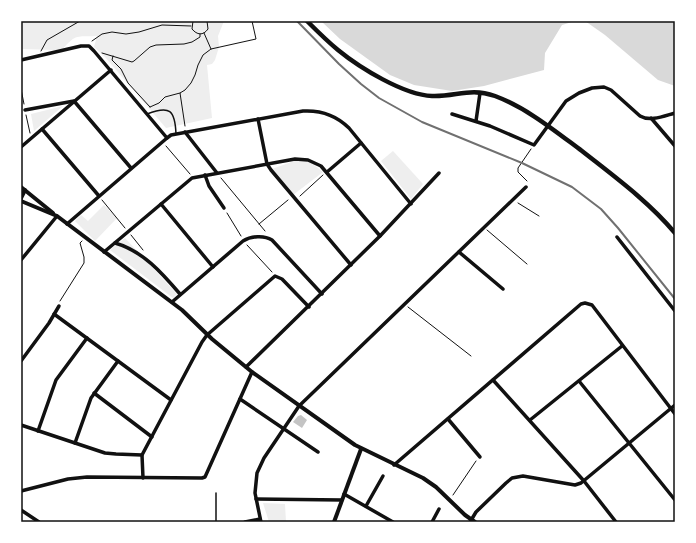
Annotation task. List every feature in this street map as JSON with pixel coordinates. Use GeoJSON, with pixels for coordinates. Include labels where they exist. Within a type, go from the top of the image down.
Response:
{"type":"FeatureCollection","features":[{"type":"Feature","properties":{"kind":"main road"},"geometry":{"type":"LineString","coordinates":[[307,21],[328,42],[348,58],[382,78],[407,90],[435,96],[463,92],[480,92],[509,102],[548,126],[633,191],[654,210],[675,233]]}},
{"type":"Feature","properties":{"kind":"street"},"geometry":{"type":"LineString","coordinates":[[21,60],[89,44],[167,138]]}},
{"type":"Feature","properties":{"kind":"street"},"geometry":{"type":"LineString","coordinates":[[21,147],[111,70]]}},
{"type":"Feature","properties":{"kind":"street"},"geometry":{"type":"LineString","coordinates":[[452,114],[503,131],[534,145],[566,101],[579,93],[600,87],[611,90],[640,116],[645,118],[675,113]]}},
{"type":"Feature","properties":{"kind":"street"},"geometry":{"type":"LineString","coordinates":[[476,121],[480,92]]}},
{"type":"Feature","properties":{"kind":"street"},"geometry":{"type":"LineString","coordinates":[[25,110],[74,101]]}},
{"type":"Feature","properties":{"kind":"street"},"geometry":{"type":"LineString","coordinates":[[74,101],[131,168]]}},
{"type":"Feature","properties":{"kind":"street"},"geometry":{"type":"LineString","coordinates":[[67,224],[167,138],[185,132],[302,111],[319,111],[332,115],[342,121],[411,204]]}},
{"type":"Feature","properties":{"kind":"street"},"geometry":{"type":"LineString","coordinates":[[651,118],[675,146]]}},
{"type":"Feature","properties":{"kind":"street"},"geometry":{"type":"LineString","coordinates":[[258,119],[267,164],[295,200],[351,265]]}},
{"type":"Feature","properties":{"kind":"street"},"geometry":{"type":"LineString","coordinates":[[42,129],[99,196]]}},
{"type":"Feature","properties":{"kind":"street"},"geometry":{"type":"LineString","coordinates":[[185,132],[217,173]]}},
{"type":"Feature","properties":{"kind":"street"},"geometry":{"type":"LineString","coordinates":[[327,172],[361,143]]}},
{"type":"Feature","properties":{"kind":"street"},"geometry":{"type":"LineString","coordinates":[[104,252],[187,181],[193,178],[290,160],[303,159],[316,163],[327,172],[380,236]]}},
{"type":"Feature","properties":{"kind":"street"},"geometry":{"type":"LineString","coordinates":[[246,367],[380,236],[439,173]]}},
{"type":"Feature","properties":{"kind":"street"},"geometry":{"type":"LineString","coordinates":[[205,175],[209,186],[224,208]]}},
{"type":"Feature","properties":{"kind":"street"},"geometry":{"type":"LineString","coordinates":[[245,522],[260,521],[255,486],[259,468],[299,406],[526,187]]}},
{"type":"Feature","properties":{"kind":"street"},"geometry":{"type":"LineString","coordinates":[[23,188],[21,200],[57,216]]}},
{"type":"Feature","properties":{"kind":"street"},"geometry":{"type":"LineString","coordinates":[[23,188],[67,224],[172,302],[193,319],[207,335],[252,372],[340,436],[361,449],[423,478],[472,521],[476,512],[506,482],[512,478],[523,476],[575,485],[584,481],[675,405]]}},
{"type":"Feature","properties":{"kind":"street"},"geometry":{"type":"LineString","coordinates":[[161,204],[213,267]]}},
{"type":"Feature","properties":{"kind":"street"},"geometry":{"type":"LineString","coordinates":[[21,260],[57,216]]}},
{"type":"Feature","properties":{"kind":"street"},"geometry":{"type":"LineString","coordinates":[[617,237],[675,311]]}},
{"type":"Feature","properties":{"kind":"street"},"geometry":{"type":"LineString","coordinates":[[172,302],[247,238],[268,238],[272,240],[322,294]]}},
{"type":"Feature","properties":{"kind":"street"},"geometry":{"type":"LineString","coordinates":[[115,243],[132,249],[152,264],[180,294]]}},
{"type":"Feature","properties":{"kind":"street"},"geometry":{"type":"LineString","coordinates":[[458,252],[503,289]]}},
{"type":"Feature","properties":{"kind":"street"},"geometry":{"type":"LineString","coordinates":[[143,478],[142,455],[207,335],[275,276],[282,278],[309,307]]}},
{"type":"Feature","properties":{"kind":"street"},"geometry":{"type":"LineString","coordinates":[[394,465],[581,304],[587,303],[592,305],[675,414]]}},
{"type":"Feature","properties":{"kind":"street"},"geometry":{"type":"LineString","coordinates":[[21,361],[59,306]]}},
{"type":"Feature","properties":{"kind":"street"},"geometry":{"type":"LineString","coordinates":[[54,314],[171,400]]}},
{"type":"Feature","properties":{"kind":"street"},"geometry":{"type":"LineString","coordinates":[[38,431],[56,380],[87,338]]}},
{"type":"Feature","properties":{"kind":"street"},"geometry":{"type":"LineString","coordinates":[[530,420],[622,346]]}},
{"type":"Feature","properties":{"kind":"street"},"geometry":{"type":"LineString","coordinates":[[75,443],[88,404],[94,393],[118,361]]}},
{"type":"Feature","properties":{"kind":"street"},"geometry":{"type":"LineString","coordinates":[[21,490],[78,478],[205,477],[252,372]]}},
{"type":"Feature","properties":{"kind":"street"},"geometry":{"type":"LineString","coordinates":[[493,380],[584,481],[616,522]]}},
{"type":"Feature","properties":{"kind":"street"},"geometry":{"type":"LineString","coordinates":[[579,381],[675,500]]}},
{"type":"Feature","properties":{"kind":"street"},"geometry":{"type":"LineString","coordinates":[[94,393],[152,437]]}},
{"type":"Feature","properties":{"kind":"street"},"geometry":{"type":"LineString","coordinates":[[240,399],[318,452]]}},
{"type":"Feature","properties":{"kind":"street"},"geometry":{"type":"LineString","coordinates":[[448,419],[480,457]]}},
{"type":"Feature","properties":{"kind":"street"},"geometry":{"type":"LineString","coordinates":[[21,425],[110,454],[142,455]]}},
{"type":"Feature","properties":{"kind":"street"},"geometry":{"type":"LineString","coordinates":[[334,522],[361,449]]}},
{"type":"Feature","properties":{"kind":"street"},"geometry":{"type":"LineString","coordinates":[[366,506],[383,476]]}},
{"type":"Feature","properties":{"kind":"street"},"geometry":{"type":"LineString","coordinates":[[344,494],[393,522]]}},
{"type":"Feature","properties":{"kind":"street"},"geometry":{"type":"LineString","coordinates":[[256,499],[342,500]]}},
{"type":"Feature","properties":{"kind":"street"},"geometry":{"type":"LineString","coordinates":[[432,522],[439,509]]}},
{"type":"Feature","properties":{"kind":"street"},"geometry":{"type":"LineString","coordinates":[[21,510],[39,522]]}},
{"type":"Feature","properties":{"kind":"lane"},"geometry":{"type":"LineString","coordinates":[[147,114],[160,110],[169,111],[176,121],[176,134]]}},
{"type":"Feature","properties":{"kind":"lane"},"geometry":{"type":"LineString","coordinates":[[216,493],[216,522]]}},
{"type":"Feature","properties":{"kind":"path"},"geometry":{"type":"LineString","coordinates":[[37,56],[47,40],[80,21]]}},
{"type":"Feature","properties":{"kind":"path"},"geometry":{"type":"LineString","coordinates":[[193,21],[191,26],[194,32],[200,34],[204,33],[208,27],[207,21]]}},
{"type":"Feature","properties":{"kind":"path"},"geometry":{"type":"LineString","coordinates":[[113,56],[112,60],[121,69],[128,83],[150,107],[159,103],[165,97],[185,90],[191,84],[203,55],[211,49],[256,39],[252,21]]}},
{"type":"Feature","properties":{"kind":"path"},"geometry":{"type":"LineString","coordinates":[[89,44],[102,34],[112,32],[126,34],[139,32],[162,25],[191,26]]}},
{"type":"Feature","properties":{"kind":"path"},"geometry":{"type":"LineString","coordinates":[[204,33],[211,49]]}},
{"type":"Feature","properties":{"kind":"path"},"geometry":{"type":"LineString","coordinates":[[94,51],[132,62],[150,47],[162,44],[184,44],[192,42],[200,37],[200,34]]}},
{"type":"Feature","properties":{"kind":"path"},"geometry":{"type":"LineString","coordinates":[[180,93],[185,120],[185,132]]}},
{"type":"Feature","properties":{"kind":"path"},"geometry":{"type":"LineString","coordinates":[[526,187],[528,183],[518,172],[518,168],[534,145]]}},
{"type":"Feature","properties":{"kind":"path"},"geometry":{"type":"LineString","coordinates":[[166,146],[193,178]]}},
{"type":"Feature","properties":{"kind":"path"},"geometry":{"type":"LineString","coordinates":[[295,200],[327,172]]}},
{"type":"Feature","properties":{"kind":"path"},"geometry":{"type":"LineString","coordinates":[[217,173],[267,234],[268,238]]}},
{"type":"Feature","properties":{"kind":"path"},"geometry":{"type":"LineString","coordinates":[[259,224],[292,196]]}},
{"type":"Feature","properties":{"kind":"path"},"geometry":{"type":"LineString","coordinates":[[512,200],[539,216]]}},
{"type":"Feature","properties":{"kind":"path"},"geometry":{"type":"LineString","coordinates":[[484,227],[527,264]]}},
{"type":"Feature","properties":{"kind":"path"},"geometry":{"type":"LineString","coordinates":[[59,306],[59,302],[84,263],[85,259],[80,244],[85,237]]}},
{"type":"Feature","properties":{"kind":"path"},"geometry":{"type":"LineString","coordinates":[[404,305],[471,356]]}},
{"type":"Feature","properties":{"kind":"path"},"geometry":{"type":"LineString","coordinates":[[449,500],[480,457]]}},
{"type":"Feature","properties":{"kind":"shaded area"},"geometry":{"type":"Polygon","coordinates":[[[24,21],[224,21],[218,36],[219,47],[215,60],[212,64],[207,65],[212,118],[166,128],[105,57],[94,47],[97,36],[81,36],[74,38],[63,49],[21,49],[21,26],[24,21]]]}},
{"type":"Feature","properties":{"kind":"shaded area"},"geometry":{"type":"Polygon","coordinates":[[[321,21],[575,21],[562,25],[545,53],[544,70],[484,86],[452,91],[414,85],[390,75],[340,39],[321,21]]]}},
{"type":"Feature","properties":{"kind":"shaded area"},"geometry":{"type":"Polygon","coordinates":[[[585,21],[675,21],[675,86],[658,80],[605,35],[585,21]]]}},
{"type":"Feature","properties":{"kind":"shaded area"},"geometry":{"type":"Polygon","coordinates":[[[63,106],[34,131],[31,114],[63,106]]]}},
{"type":"Feature","properties":{"kind":"shaded area"},"geometry":{"type":"Polygon","coordinates":[[[393,151],[423,184],[411,199],[381,161],[393,151]]]}},
{"type":"Feature","properties":{"kind":"shaded area"},"geometry":{"type":"Polygon","coordinates":[[[294,161],[309,161],[323,172],[293,195],[272,169],[294,161]]]}},
{"type":"Feature","properties":{"kind":"shaded area"},"geometry":{"type":"Polygon","coordinates":[[[104,205],[117,218],[95,241],[75,221],[81,215],[88,221],[104,205]]]}},
{"type":"Feature","properties":{"kind":"shaded area"},"geometry":{"type":"Polygon","coordinates":[[[125,238],[177,294],[173,298],[110,250],[125,238]]]}},
{"type":"Feature","properties":{"kind":"shaded area"},"geometry":{"type":"Polygon","coordinates":[[[263,503],[285,504],[286,522],[269,522],[263,503]]]}},
{"type":"Feature","properties":{"kind":"building"},"geometry":{"type":"Polygon","coordinates":[[[301,415],[307,420],[302,428],[293,422],[298,416],[301,415]]]}},
{"type":"Feature","properties":{"kind":"railway"},"geometry":{"type":"LineString","coordinates":[[297,21],[339,64],[379,98],[422,122],[522,163],[572,187],[601,209],[675,299]]}}]}
